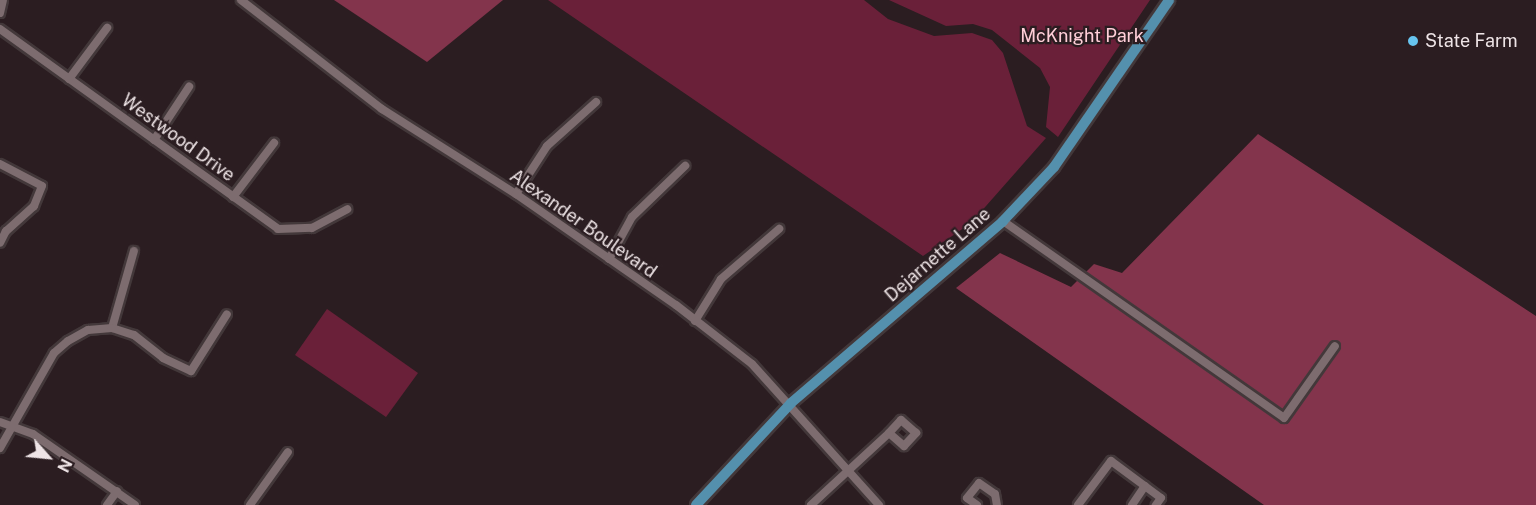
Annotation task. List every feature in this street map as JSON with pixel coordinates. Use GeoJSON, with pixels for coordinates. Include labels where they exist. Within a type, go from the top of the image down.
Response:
{"type":"FeatureCollection","features":[{"type":"Feature","properties":{"kind":"main road","name":"Dejarnette Lane"},"geometry":{"type":"LineString","coordinates":[[696,505],[790,403],[1003,222],[1054,167],[1169,0]]}},
{"type":"Feature","properties":{"kind":"street"},"geometry":{"type":"LineString","coordinates":[[0,13],[3,0]]}},
{"type":"Feature","properties":{"kind":"street","name":"Alexander Boulevard"},"geometry":{"type":"LineString","coordinates":[[241,0],[382,108],[516,194],[752,364],[790,403],[879,505]]}},
{"type":"Feature","properties":{"kind":"street"},"geometry":{"type":"LineString","coordinates":[[69,79],[107,28]]}},
{"type":"Feature","properties":{"kind":"street","name":"Westwood Drive"},"geometry":{"type":"LineString","coordinates":[[0,29],[278,229],[312,228],[347,209]]}},
{"type":"Feature","properties":{"kind":"street"},"geometry":{"type":"LineString","coordinates":[[154,140],[189,87]]}},
{"type":"Feature","properties":{"kind":"street"},"geometry":{"type":"LineString","coordinates":[[516,194],[547,146],[596,102]]}},
{"type":"Feature","properties":{"kind":"street"},"geometry":{"type":"LineString","coordinates":[[233,197],[274,144]]}},
{"type":"Feature","properties":{"kind":"street"},"geometry":{"type":"LineString","coordinates":[[0,164],[42,186],[34,206],[6,231],[0,243]]}},
{"type":"Feature","properties":{"kind":"street"},"geometry":{"type":"LineString","coordinates":[[609,259],[632,217],[685,166]]}},
{"type":"Feature","properties":{"kind":"street"},"geometry":{"type":"LineString","coordinates":[[1003,222],[1284,418],[1335,346]]}},
{"type":"Feature","properties":{"kind":"street"},"geometry":{"type":"LineString","coordinates":[[694,321],[721,279],[779,229]]}},
{"type":"Feature","properties":{"kind":"street"},"geometry":{"type":"LineString","coordinates":[[112,328],[134,251]]}},
{"type":"Feature","properties":{"kind":"street"},"geometry":{"type":"LineString","coordinates":[[0,448],[54,353],[88,330],[112,328],[134,335],[163,358],[191,370],[227,314]]}},
{"type":"Feature","properties":{"kind":"street"},"geometry":{"type":"LineString","coordinates":[[0,423],[33,434],[135,505]]}},
{"type":"Feature","properties":{"kind":"street"},"geometry":{"type":"LineString","coordinates":[[812,505],[889,433]]}},
{"type":"Feature","properties":{"kind":"street"},"geometry":{"type":"LineString","coordinates":[[250,505],[288,452]]}},
{"type":"Feature","properties":{"kind":"street"},"geometry":{"type":"LineString","coordinates":[[1078,505],[1111,461],[1161,498],[1156,505]]}},
{"type":"Feature","properties":{"kind":"street"},"geometry":{"type":"LineString","coordinates":[[977,505],[967,498],[979,483],[994,494],[997,505]]}},
{"type":"Feature","properties":{"kind":"street"},"geometry":{"type":"LineString","coordinates":[[1132,505],[1145,486]]}},
{"type":"Feature","properties":{"kind":"street"},"geometry":{"type":"LineString","coordinates":[[107,505],[117,491]]}},
{"type":"Feature","properties":{"kind":"green space"},"geometry":{"type":"Polygon","coordinates":[[[548,0],[864,0],[888,19],[934,36],[972,33],[992,40],[1003,53],[1027,126],[1046,138],[971,223],[923,256],[548,0]]]}},
{"type":"Feature","properties":{"kind":"green space","name":"McKnight Park"},"geometry":{"type":"Polygon","coordinates":[[[889,0],[1150,0],[1058,137],[1046,127],[1050,87],[1040,68],[992,30],[973,24],[946,26],[889,0]]]}},
{"type":"Feature","properties":{"kind":"green space"},"geometry":{"type":"Polygon","coordinates":[[[327,309],[418,373],[386,417],[295,355],[327,309]]]}},
{"type":"Feature","properties":{"kind":"shaded area"},"geometry":{"type":"Polygon","coordinates":[[[334,0],[503,0],[427,62],[334,0]]]}},
{"type":"Feature","properties":{"kind":"shaded area"},"geometry":{"type":"Polygon","coordinates":[[[1258,134],[1536,316],[1536,505],[1264,505],[956,288],[1000,253],[1071,287],[1094,264],[1122,273],[1258,134]]]}},
{"type":"Feature","properties":{"kind":"place","name":"State Farm"},"geometry":{"type":"Point","coordinates":[1413,41]}}]}
